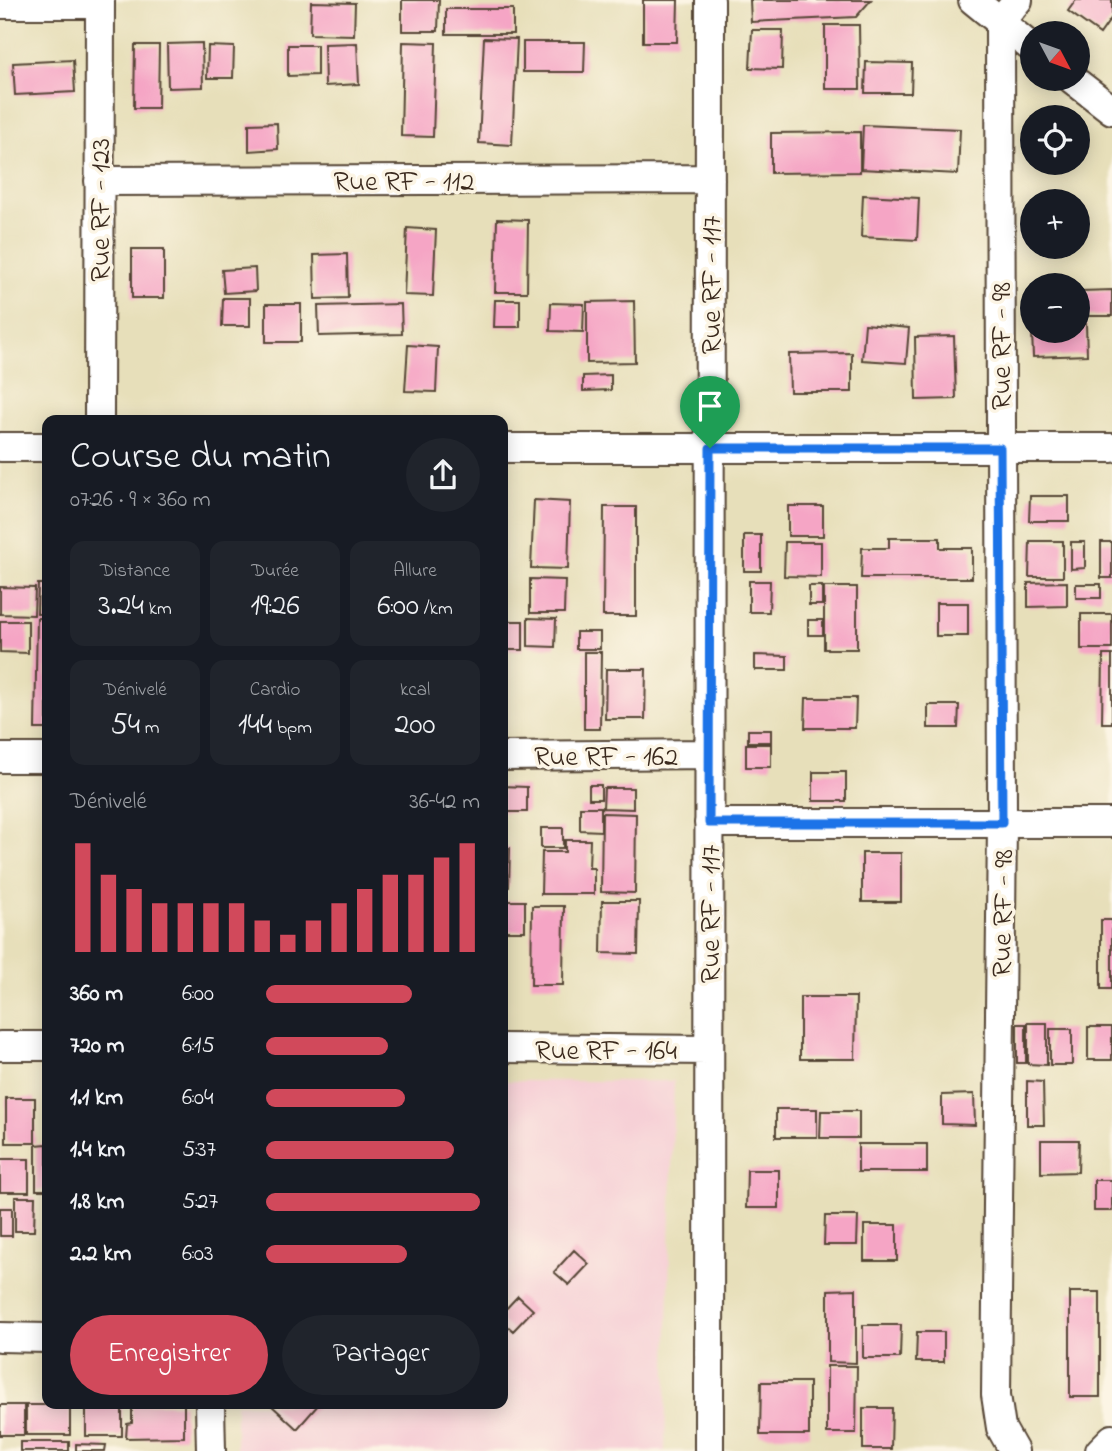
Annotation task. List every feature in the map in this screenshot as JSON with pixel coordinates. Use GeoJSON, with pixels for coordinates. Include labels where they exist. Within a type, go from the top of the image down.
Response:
{"type":"FeatureCollection","features":[{"type":"Feature","properties":{"kind":"street","name":"Rue RF - 117"},"geometry":{"type":"LineString","coordinates":[[709,1451],[710,0]]}},
{"type":"Feature","properties":{"kind":"street"},"geometry":{"type":"LineString","coordinates":[[972,0],[1020,38]]}},
{"type":"Feature","properties":{"kind":"street"},"geometry":{"type":"LineString","coordinates":[[1000,22],[1018,0]]}},
{"type":"Feature","properties":{"kind":"street"},"geometry":{"type":"LineString","coordinates":[[0,4],[100,2]]}},
{"type":"Feature","properties":{"kind":"street","name":"Rue RF - 123"},"geometry":{"type":"LineString","coordinates":[[99,415],[100,2]]}},
{"type":"Feature","properties":{"kind":"street","name":"Rue RF - 98"},"geometry":{"type":"LineString","coordinates":[[1000,22],[1002,823],[996,1395],[1001,1428],[1014,1451]]}},
{"type":"Feature","properties":{"kind":"street"},"geometry":{"type":"LineString","coordinates":[[1087,91],[1112,110]]}},
{"type":"Feature","properties":{"kind":"street","name":"Rue RF - 112"},"geometry":{"type":"LineString","coordinates":[[99,181],[710,179]]}},
{"type":"Feature","properties":{"kind":"street"},"geometry":{"type":"LineString","coordinates":[[0,447],[42,447]]}},
{"type":"Feature","properties":{"kind":"street"},"geometry":{"type":"LineString","coordinates":[[508,448],[1112,448]]}},
{"type":"Feature","properties":{"kind":"street","name":"Rue RF - 162"},"geometry":{"type":"LineString","coordinates":[[508,756],[709,754]]}},
{"type":"Feature","properties":{"kind":"street"},"geometry":{"type":"LineString","coordinates":[[0,758],[42,758]]}},
{"type":"Feature","properties":{"kind":"street"},"geometry":{"type":"LineString","coordinates":[[709,823],[1112,823]]}},
{"type":"Feature","properties":{"kind":"street"},"geometry":{"type":"LineString","coordinates":[[0,1046],[42,1046]]}},
{"type":"Feature","properties":{"kind":"street","name":"Rue RF - 164"},"geometry":{"type":"LineString","coordinates":[[508,1048],[709,1050]]}},
{"type":"Feature","properties":{"kind":"street"},"geometry":{"type":"LineString","coordinates":[[0,1337],[42,1338]]}},
{"type":"Feature","properties":{"kind":"street"},"geometry":{"type":"LineString","coordinates":[[211,1409],[211,1451]]}},
{"type":"Feature","properties":{"kind":"street"},"geometry":{"type":"LineString","coordinates":[[1100,1451],[1112,1440]]}},
{"type":"Feature","properties":{"kind":"shaded area"},"geometry":{"type":"Polygon","coordinates":[[[508,1081],[674,1081],[665,1451],[236,1451],[236,1409],[508,1409],[508,1081]]]}},
{"type":"Feature","properties":{"kind":"building"},"geometry":{"type":"Polygon","coordinates":[[[402,0],[439,0],[438,31],[402,31],[402,0]]]}},
{"type":"Feature","properties":{"kind":"building"},"geometry":{"type":"Polygon","coordinates":[[[643,0],[678,0],[677,42],[643,42],[643,0]]]}},
{"type":"Feature","properties":{"kind":"building"},"geometry":{"type":"Polygon","coordinates":[[[750,0],[871,0],[856,17],[751,22],[750,0]]]}},
{"type":"Feature","properties":{"kind":"building"},"geometry":{"type":"Polygon","coordinates":[[[1076,0],[1112,0],[1112,17],[1100,34],[1090,27],[1090,21],[1082,21],[1068,11],[1076,0]]]}},
{"type":"Feature","properties":{"kind":"building"},"geometry":{"type":"Polygon","coordinates":[[[311,2],[355,3],[354,35],[310,34],[311,2]]]}},
{"type":"Feature","properties":{"kind":"building"},"geometry":{"type":"Polygon","coordinates":[[[446,9],[513,9],[513,34],[446,34],[446,9]]]}},
{"type":"Feature","properties":{"kind":"building"},"geometry":{"type":"Polygon","coordinates":[[[825,25],[859,25],[860,89],[825,89],[825,25]]]}},
{"type":"Feature","properties":{"kind":"building"},"geometry":{"type":"Polygon","coordinates":[[[752,30],[783,30],[782,69],[750,68],[752,30]]]}},
{"type":"Feature","properties":{"kind":"building"},"geometry":{"type":"Polygon","coordinates":[[[484,38],[517,39],[512,145],[479,143],[484,38]]]}},
{"type":"Feature","properties":{"kind":"building"},"geometry":{"type":"Polygon","coordinates":[[[403,42],[436,43],[433,137],[401,136],[403,42]]]}},
{"type":"Feature","properties":{"kind":"building"},"geometry":{"type":"Polygon","coordinates":[[[523,42],[585,42],[584,72],[523,72],[523,42]]]}},
{"type":"Feature","properties":{"kind":"building"},"geometry":{"type":"Polygon","coordinates":[[[202,43],[203,87],[168,88],[167,44],[202,43]]]}},
{"type":"Feature","properties":{"kind":"building"},"geometry":{"type":"Polygon","coordinates":[[[357,43],[359,84],[325,86],[324,44],[357,43]]]}},
{"type":"Feature","properties":{"kind":"building"},"geometry":{"type":"Polygon","coordinates":[[[135,45],[159,45],[158,108],[134,108],[135,45]]]}},
{"type":"Feature","properties":{"kind":"building"},"geometry":{"type":"Polygon","coordinates":[[[288,45],[317,45],[317,75],[288,76],[288,45]]]}},
{"type":"Feature","properties":{"kind":"building"},"geometry":{"type":"Polygon","coordinates":[[[208,46],[234,47],[233,78],[207,78],[208,46]]]}},
{"type":"Feature","properties":{"kind":"building"},"geometry":{"type":"Polygon","coordinates":[[[73,60],[75,92],[15,95],[13,63],[73,60]]]}},
{"type":"Feature","properties":{"kind":"building"},"geometry":{"type":"Polygon","coordinates":[[[866,62],[912,63],[911,93],[865,93],[866,62]]]}},
{"type":"Feature","properties":{"kind":"building"},"geometry":{"type":"Polygon","coordinates":[[[277,123],[278,149],[249,151],[249,124],[277,123]]]}},
{"type":"Feature","properties":{"kind":"building"},"geometry":{"type":"Polygon","coordinates":[[[863,125],[960,129],[958,174],[861,169],[863,125]]]}},
{"type":"Feature","properties":{"kind":"building"},"geometry":{"type":"Polygon","coordinates":[[[860,132],[860,172],[771,173],[771,133],[860,132]]]}},
{"type":"Feature","properties":{"kind":"building"},"geometry":{"type":"Polygon","coordinates":[[[863,195],[919,198],[917,240],[861,237],[863,195]]]}},
{"type":"Feature","properties":{"kind":"building"},"geometry":{"type":"Polygon","coordinates":[[[497,219],[528,220],[527,292],[495,292],[497,219]]]}},
{"type":"Feature","properties":{"kind":"building"},"geometry":{"type":"Polygon","coordinates":[[[407,228],[436,230],[433,296],[404,295],[407,228]]]}},
{"type":"Feature","properties":{"kind":"building"},"geometry":{"type":"Polygon","coordinates":[[[132,249],[164,249],[164,298],[132,298],[132,249]]]}},
{"type":"Feature","properties":{"kind":"building"},"geometry":{"type":"Polygon","coordinates":[[[347,254],[348,298],[315,299],[314,255],[347,254]]]}},
{"type":"Feature","properties":{"kind":"building"},"geometry":{"type":"Polygon","coordinates":[[[255,268],[256,291],[224,293],[222,270],[255,268]]]}},
{"type":"Feature","properties":{"kind":"building"},"geometry":{"type":"Polygon","coordinates":[[[1112,290],[1112,316],[1090,316],[1090,291],[1112,290]]]}},
{"type":"Feature","properties":{"kind":"building"},"geometry":{"type":"Polygon","coordinates":[[[223,298],[250,298],[250,326],[222,326],[223,298]]]}},
{"type":"Feature","properties":{"kind":"building"},"geometry":{"type":"Polygon","coordinates":[[[495,300],[520,300],[520,327],[494,327],[495,300]]]}},
{"type":"Feature","properties":{"kind":"building"},"geometry":{"type":"Polygon","coordinates":[[[634,301],[635,362],[587,363],[587,302],[634,301]]]}},
{"type":"Feature","properties":{"kind":"building"},"geometry":{"type":"Polygon","coordinates":[[[551,303],[584,304],[583,332],[550,331],[551,303]]]}},
{"type":"Feature","properties":{"kind":"building"},"geometry":{"type":"Polygon","coordinates":[[[266,304],[301,304],[301,342],[266,342],[266,304]]]}},
{"type":"Feature","properties":{"kind":"building"},"geometry":{"type":"Polygon","coordinates":[[[401,304],[402,334],[319,336],[318,306],[401,304]]]}},
{"type":"Feature","properties":{"kind":"building"},"geometry":{"type":"Polygon","coordinates":[[[865,324],[909,328],[906,363],[862,360],[865,324]]]}},
{"type":"Feature","properties":{"kind":"building"},"geometry":{"type":"Polygon","coordinates":[[[954,336],[956,399],[916,400],[915,337],[954,336]]]}},
{"type":"Feature","properties":{"kind":"building"},"geometry":{"type":"Polygon","coordinates":[[[1032,343],[1087,343],[1087,355],[1033,357],[1032,343]]]}},
{"type":"Feature","properties":{"kind":"building"},"geometry":{"type":"Polygon","coordinates":[[[408,345],[438,347],[436,392],[405,391],[408,345]]]}},
{"type":"Feature","properties":{"kind":"building"},"geometry":{"type":"Polygon","coordinates":[[[852,353],[852,392],[790,392],[789,354],[852,353]]]}},
{"type":"Feature","properties":{"kind":"building"},"geometry":{"type":"Polygon","coordinates":[[[611,375],[611,390],[583,391],[583,376],[611,375]]]}},
{"type":"Feature","properties":{"kind":"building"},"geometry":{"type":"Polygon","coordinates":[[[1030,496],[1069,496],[1069,521],[1029,521],[1030,496]]]}},
{"type":"Feature","properties":{"kind":"building"},"geometry":{"type":"Polygon","coordinates":[[[534,500],[570,502],[568,569],[531,568],[534,500]]]}},
{"type":"Feature","properties":{"kind":"building"},"geometry":{"type":"Polygon","coordinates":[[[788,506],[823,506],[823,536],[788,536],[788,506]]]}},
{"type":"Feature","properties":{"kind":"building"},"geometry":{"type":"Polygon","coordinates":[[[604,507],[636,507],[636,616],[603,616],[604,507]]]}},
{"type":"Feature","properties":{"kind":"building"},"geometry":{"type":"Polygon","coordinates":[[[744,535],[761,535],[761,571],[744,571],[744,535]]]}},
{"type":"Feature","properties":{"kind":"building"},"geometry":{"type":"Polygon","coordinates":[[[889,538],[940,538],[940,548],[972,548],[972,578],[861,578],[862,548],[889,548],[889,538]]]}},
{"type":"Feature","properties":{"kind":"building"},"geometry":{"type":"Polygon","coordinates":[[[1030,541],[1063,541],[1063,577],[1029,577],[1030,541]]]}},
{"type":"Feature","properties":{"kind":"building"},"geometry":{"type":"Polygon","coordinates":[[[785,542],[821,542],[821,577],[784,576],[785,542]]]}},
{"type":"Feature","properties":{"kind":"building"},"geometry":{"type":"Polygon","coordinates":[[[1071,542],[1085,542],[1085,568],[1071,569],[1071,542]]]}},
{"type":"Feature","properties":{"kind":"building"},"geometry":{"type":"Polygon","coordinates":[[[1101,542],[1112,542],[1112,578],[1101,578],[1101,542]]]}},
{"type":"Feature","properties":{"kind":"building"},"geometry":{"type":"Polygon","coordinates":[[[530,579],[565,580],[564,613],[530,613],[530,579]]]}},
{"type":"Feature","properties":{"kind":"building"},"geometry":{"type":"Polygon","coordinates":[[[749,581],[770,581],[769,612],[749,612],[749,581]]]}},
{"type":"Feature","properties":{"kind":"building"},"geometry":{"type":"Polygon","coordinates":[[[1067,582],[1067,606],[1028,607],[1028,583],[1067,582]]]}},
{"type":"Feature","properties":{"kind":"building"},"geometry":{"type":"Polygon","coordinates":[[[38,584],[42,584],[42,614],[37,614],[38,584]]]}},
{"type":"Feature","properties":{"kind":"building"},"geometry":{"type":"Polygon","coordinates":[[[1076,584],[1101,584],[1101,598],[1076,598],[1076,584]]]}},
{"type":"Feature","properties":{"kind":"building"},"geometry":{"type":"Polygon","coordinates":[[[809,586],[822,586],[822,605],[809,605],[809,586]]]}},
{"type":"Feature","properties":{"kind":"building"},"geometry":{"type":"Polygon","coordinates":[[[0,587],[35,588],[34,615],[0,614],[0,587]]]}},
{"type":"Feature","properties":{"kind":"building"},"geometry":{"type":"Polygon","coordinates":[[[824,587],[857,587],[857,649],[824,649],[824,587]]]}},
{"type":"Feature","properties":{"kind":"building"},"geometry":{"type":"Polygon","coordinates":[[[936,603],[968,603],[968,636],[936,636],[936,603]]]}},
{"type":"Feature","properties":{"kind":"building"},"geometry":{"type":"Polygon","coordinates":[[[1081,614],[1112,614],[1112,649],[1081,649],[1081,614]]]}},
{"type":"Feature","properties":{"kind":"building"},"geometry":{"type":"Polygon","coordinates":[[[37,618],[42,618],[42,729],[35,729],[37,618]]]}},
{"type":"Feature","properties":{"kind":"building"},"geometry":{"type":"Polygon","coordinates":[[[528,618],[556,619],[555,647],[528,646],[528,618]]]}},
{"type":"Feature","properties":{"kind":"building"},"geometry":{"type":"Polygon","coordinates":[[[808,620],[823,620],[823,635],[808,635],[808,620]]]}},
{"type":"Feature","properties":{"kind":"building"},"geometry":{"type":"Polygon","coordinates":[[[0,621],[28,621],[28,653],[0,652],[0,621]]]}},
{"type":"Feature","properties":{"kind":"building"},"geometry":{"type":"Polygon","coordinates":[[[508,621],[523,621],[523,650],[508,650],[508,621]]]}},
{"type":"Feature","properties":{"kind":"building"},"geometry":{"type":"Polygon","coordinates":[[[576,632],[600,632],[600,649],[576,649],[576,632]]]}},
{"type":"Feature","properties":{"kind":"building"},"geometry":{"type":"Polygon","coordinates":[[[584,652],[601,652],[600,729],[584,729],[584,652]]]}},
{"type":"Feature","properties":{"kind":"building"},"geometry":{"type":"Polygon","coordinates":[[[755,655],[787,656],[787,670],[755,670],[755,655]]]}},
{"type":"Feature","properties":{"kind":"building"},"geometry":{"type":"Polygon","coordinates":[[[1103,655],[1112,655],[1112,723],[1102,723],[1103,655]]]}},
{"type":"Feature","properties":{"kind":"building"},"geometry":{"type":"Polygon","coordinates":[[[606,669],[646,669],[645,719],[605,719],[606,669]]]}},
{"type":"Feature","properties":{"kind":"building"},"geometry":{"type":"Polygon","coordinates":[[[806,698],[856,698],[855,728],[805,728],[806,698]]]}},
{"type":"Feature","properties":{"kind":"building"},"geometry":{"type":"Polygon","coordinates":[[[928,705],[959,705],[958,728],[928,728],[928,705]]]}},
{"type":"Feature","properties":{"kind":"building"},"geometry":{"type":"Polygon","coordinates":[[[748,730],[771,730],[771,742],[748,742],[748,730]]]}},
{"type":"Feature","properties":{"kind":"building"},"geometry":{"type":"Polygon","coordinates":[[[746,744],[771,744],[771,767],[746,767],[746,744]]]}},
{"type":"Feature","properties":{"kind":"building"},"geometry":{"type":"Polygon","coordinates":[[[813,772],[846,772],[846,801],[813,801],[813,772]]]}},
{"type":"Feature","properties":{"kind":"building"},"geometry":{"type":"Polygon","coordinates":[[[589,785],[601,785],[601,799],[589,799],[589,785]]]}},
{"type":"Feature","properties":{"kind":"building"},"geometry":{"type":"Polygon","coordinates":[[[508,786],[527,787],[527,812],[508,812],[508,786]]]}},
{"type":"Feature","properties":{"kind":"building"},"geometry":{"type":"Polygon","coordinates":[[[604,788],[633,788],[633,809],[603,808],[604,788]]]}},
{"type":"Feature","properties":{"kind":"building"},"geometry":{"type":"Polygon","coordinates":[[[580,807],[601,807],[601,831],[580,830],[580,807]]]}},
{"type":"Feature","properties":{"kind":"building"},"geometry":{"type":"Polygon","coordinates":[[[602,813],[636,814],[635,893],[601,892],[602,813]]]}},
{"type":"Feature","properties":{"kind":"building"},"geometry":{"type":"Polygon","coordinates":[[[541,828],[563,828],[563,848],[541,848],[541,828]]]}},
{"type":"Feature","properties":{"kind":"building"},"geometry":{"type":"Polygon","coordinates":[[[565,840],[590,840],[589,868],[594,868],[594,894],[541,894],[542,852],[565,852],[565,840]]]}},
{"type":"Feature","properties":{"kind":"building"},"geometry":{"type":"Polygon","coordinates":[[[508,848],[510,848],[509,887],[508,848]]]}},
{"type":"Feature","properties":{"kind":"building"},"geometry":{"type":"Polygon","coordinates":[[[862,853],[901,853],[901,902],[862,902],[862,853]]]}},
{"type":"Feature","properties":{"kind":"building"},"geometry":{"type":"Polygon","coordinates":[[[508,901],[525,901],[525,931],[508,931],[508,901]]]}},
{"type":"Feature","properties":{"kind":"building"},"geometry":{"type":"Polygon","coordinates":[[[602,901],[639,901],[638,954],[601,953],[602,901]]]}},
{"type":"Feature","properties":{"kind":"building"},"geometry":{"type":"Polygon","coordinates":[[[532,906],[564,906],[563,985],[531,985],[532,906]]]}},
{"type":"Feature","properties":{"kind":"building"},"geometry":{"type":"Polygon","coordinates":[[[1101,920],[1112,920],[1112,989],[1101,989],[1101,920]]]}},
{"type":"Feature","properties":{"kind":"building"},"geometry":{"type":"Polygon","coordinates":[[[800,997],[856,997],[855,1059],[800,1059],[800,997]]]}},
{"type":"Feature","properties":{"kind":"building"},"geometry":{"type":"Polygon","coordinates":[[[1028,1023],[1047,1023],[1047,1065],[1028,1064],[1028,1023]]]}},
{"type":"Feature","properties":{"kind":"building"},"geometry":{"type":"Polygon","coordinates":[[[1017,1024],[1026,1024],[1026,1063],[1017,1063],[1017,1024]]]}},
{"type":"Feature","properties":{"kind":"building"},"geometry":{"type":"Polygon","coordinates":[[[1088,1027],[1112,1027],[1112,1060],[1088,1060],[1088,1027]]]}},
{"type":"Feature","properties":{"kind":"building"},"geometry":{"type":"Polygon","coordinates":[[[1050,1029],[1072,1029],[1072,1065],[1050,1065],[1050,1029]]]}},
{"type":"Feature","properties":{"kind":"building"},"geometry":{"type":"Polygon","coordinates":[[[1027,1081],[1043,1082],[1044,1125],[1027,1125],[1027,1081]]]}},
{"type":"Feature","properties":{"kind":"building"},"geometry":{"type":"Polygon","coordinates":[[[974,1094],[975,1125],[942,1124],[942,1095],[974,1094]]]}},
{"type":"Feature","properties":{"kind":"building"},"geometry":{"type":"Polygon","coordinates":[[[6,1098],[35,1098],[35,1143],[6,1143],[6,1098]]]}},
{"type":"Feature","properties":{"kind":"building"},"geometry":{"type":"Polygon","coordinates":[[[776,1109],[817,1109],[817,1137],[776,1137],[776,1109]]]}},
{"type":"Feature","properties":{"kind":"building"},"geometry":{"type":"Polygon","coordinates":[[[821,1111],[859,1111],[859,1138],[820,1138],[821,1111]]]}},
{"type":"Feature","properties":{"kind":"building"},"geometry":{"type":"Polygon","coordinates":[[[1041,1140],[1079,1140],[1078,1172],[1041,1173],[1041,1140]]]}},
{"type":"Feature","properties":{"kind":"building"},"geometry":{"type":"Polygon","coordinates":[[[42,1144],[42,1190],[36,1190],[36,1145],[42,1144]]]}},
{"type":"Feature","properties":{"kind":"building"},"geometry":{"type":"Polygon","coordinates":[[[858,1144],[927,1144],[927,1172],[858,1172],[858,1144]]]}},
{"type":"Feature","properties":{"kind":"building"},"geometry":{"type":"Polygon","coordinates":[[[0,1159],[29,1159],[29,1192],[0,1192],[0,1159]]]}},
{"type":"Feature","properties":{"kind":"building"},"geometry":{"type":"Polygon","coordinates":[[[747,1170],[779,1170],[779,1208],[746,1208],[747,1170]]]}},
{"type":"Feature","properties":{"kind":"building"},"geometry":{"type":"Polygon","coordinates":[[[1094,1180],[1112,1180],[1112,1211],[1094,1211],[1094,1180]]]}},
{"type":"Feature","properties":{"kind":"building"},"geometry":{"type":"Polygon","coordinates":[[[15,1197],[35,1197],[34,1231],[15,1231],[15,1197]]]}},
{"type":"Feature","properties":{"kind":"building"},"geometry":{"type":"Polygon","coordinates":[[[0,1208],[12,1208],[12,1236],[0,1236],[0,1208]]]}},
{"type":"Feature","properties":{"kind":"building"},"geometry":{"type":"Polygon","coordinates":[[[825,1216],[858,1216],[857,1245],[824,1245],[825,1216]]]}},
{"type":"Feature","properties":{"kind":"building"},"geometry":{"type":"Polygon","coordinates":[[[864,1225],[897,1225],[897,1261],[864,1261],[864,1225]]]}},
{"type":"Feature","properties":{"kind":"building"},"geometry":{"type":"Polygon","coordinates":[[[574,1250],[589,1264],[569,1285],[554,1272],[574,1250]]]}},
{"type":"Feature","properties":{"kind":"building"},"geometry":{"type":"Polygon","coordinates":[[[856,1289],[856,1363],[828,1362],[828,1290],[856,1289]]]}},
{"type":"Feature","properties":{"kind":"building"},"geometry":{"type":"Polygon","coordinates":[[[1070,1292],[1100,1292],[1100,1397],[1070,1397],[1070,1292]]]}},
{"type":"Feature","properties":{"kind":"building"},"geometry":{"type":"Polygon","coordinates":[[[518,1296],[533,1310],[513,1331],[508,1326],[508,1307],[518,1296]]]}},
{"type":"Feature","properties":{"kind":"building"},"geometry":{"type":"Polygon","coordinates":[[[863,1325],[901,1325],[900,1358],[863,1358],[863,1325]]]}},
{"type":"Feature","properties":{"kind":"building"},"geometry":{"type":"Polygon","coordinates":[[[917,1332],[944,1332],[944,1362],[916,1362],[917,1332]]]}},
{"type":"Feature","properties":{"kind":"building"},"geometry":{"type":"Polygon","coordinates":[[[827,1366],[857,1366],[856,1433],[827,1433],[827,1366]]]}},
{"type":"Feature","properties":{"kind":"building"},"geometry":{"type":"Polygon","coordinates":[[[761,1382],[809,1382],[809,1435],[760,1435],[761,1382]]]}},
{"type":"Feature","properties":{"kind":"building"},"geometry":{"type":"Polygon","coordinates":[[[0,1405],[24,1405],[24,1435],[0,1435],[0,1405]]]}},
{"type":"Feature","properties":{"kind":"building"},"geometry":{"type":"Polygon","coordinates":[[[26,1405],[42,1405],[42,1409],[70,1409],[70,1435],[26,1435],[26,1405]]]}},
{"type":"Feature","properties":{"kind":"building"},"geometry":{"type":"Polygon","coordinates":[[[863,1408],[892,1408],[891,1449],[863,1449],[863,1408]]]}},
{"type":"Feature","properties":{"kind":"building"},"geometry":{"type":"Polygon","coordinates":[[[86,1409],[122,1409],[122,1436],[86,1436],[86,1409]]]}},
{"type":"Feature","properties":{"kind":"building"},"geometry":{"type":"Polygon","coordinates":[[[132,1409],[184,1409],[184,1437],[126,1438],[127,1424],[132,1423],[132,1409]]]}},
{"type":"Feature","properties":{"kind":"building"},"geometry":{"type":"Polygon","coordinates":[[[275,1409],[315,1409],[297,1429],[275,1409]]]}},
{"type":"Feature","properties":{"kind":"building"},"geometry":{"type":"Polygon","coordinates":[[[20,1442],[69,1442],[69,1451],[20,1451],[20,1442]]]}},
{"type":"Feature","properties":{"kind":"building"},"geometry":{"type":"Polygon","coordinates":[[[76,1444],[106,1445],[105,1451],[76,1451],[76,1444]]]}},
{"type":"Feature","properties":{"kind":"route"},"geometry":{"type":"LineString","coordinates":[[710,448],[1000,448],[1002,823],[709,823],[710,448]]}}]}
